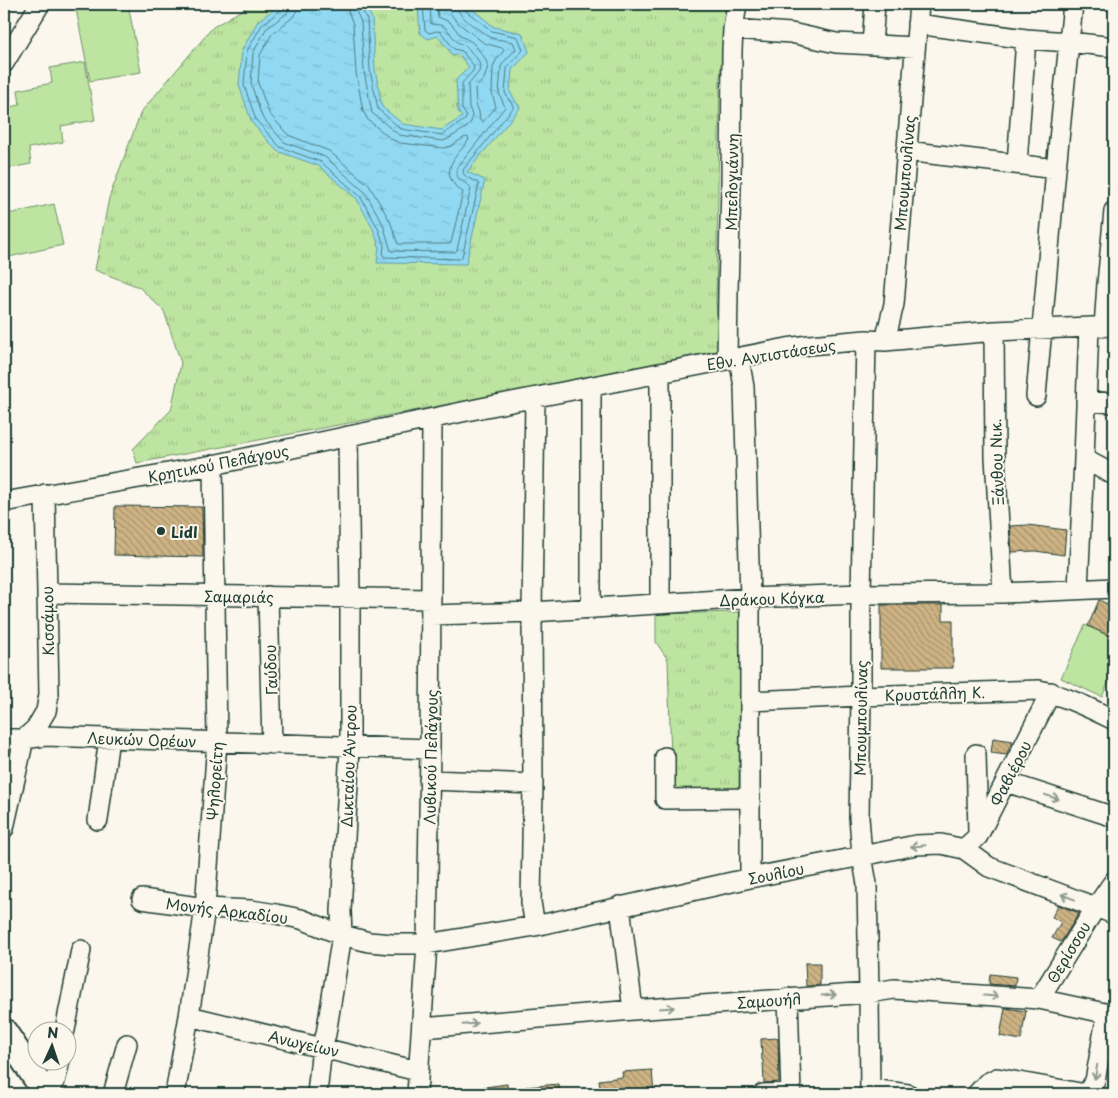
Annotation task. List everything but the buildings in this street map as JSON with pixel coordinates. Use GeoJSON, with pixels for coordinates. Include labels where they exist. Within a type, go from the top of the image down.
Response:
{"type":"FeatureCollection","features":[{"type":"Feature","properties":{"kind":"main road"},"geometry":{"type":"LineString","coordinates":[[4,1031],[47,1094]]}},
{"type":"Feature","properties":{"kind":"main road"},"geometry":{"type":"LineString","coordinates":[[4,1049],[34,1094]]}},
{"type":"Feature","properties":{"kind":"street"},"geometry":{"type":"LineString","coordinates":[[4,63],[40,4]]}},
{"type":"Feature","properties":{"kind":"street","name":"Μπελογιάννη"},"geometry":{"type":"LineString","coordinates":[[737,4],[732,50],[732,186],[728,290],[733,359],[742,370],[744,387],[750,598],[750,878]]}},
{"type":"Feature","properties":{"kind":"street"},"geometry":{"type":"LineString","coordinates":[[872,45],[875,4]]}},
{"type":"Feature","properties":{"kind":"street","name":"Μπουμπουλίνας"},"geometry":{"type":"LineString","coordinates":[[885,341],[894,304],[919,4]]}},
{"type":"Feature","properties":{"kind":"street"},"geometry":{"type":"LineString","coordinates":[[1036,396],[1073,4]]}},
{"type":"Feature","properties":{"kind":"street"},"geometry":{"type":"LineString","coordinates":[[917,24],[1026,39],[1114,47]]}},
{"type":"Feature","properties":{"kind":"street"},"geometry":{"type":"LineString","coordinates":[[733,29],[791,33],[836,43],[915,47]]}},
{"type":"Feature","properties":{"kind":"street"},"geometry":{"type":"LineString","coordinates":[[1017,164],[1026,39]]}},
{"type":"Feature","properties":{"kind":"street"},"geometry":{"type":"LineString","coordinates":[[906,151],[1056,169]]}},
{"type":"Feature","properties":{"kind":"street"},"geometry":{"type":"LineString","coordinates":[[1078,589],[1086,401],[1103,326],[1114,211]]}},
{"type":"Feature","properties":{"kind":"street","name":"Εθν. Αντιστάσεως"},"geometry":{"type":"LineString","coordinates":[[432,419],[802,346],[994,331],[1103,326]]}},
{"type":"Feature","properties":{"kind":"street","name":"Ξάνθου Νικ."},"geometry":{"type":"LineString","coordinates":[[994,331],[995,457],[1003,593]]}},
{"type":"Feature","properties":{"kind":"street","name":"Μπουμπουλίνας"},"geometry":{"type":"LineString","coordinates":[[866,340],[859,818],[866,884],[870,993],[870,1092]]}},
{"type":"Feature","properties":{"kind":"street"},"geometry":{"type":"LineString","coordinates":[[660,374],[660,604]]}},
{"type":"Feature","properties":{"kind":"street"},"geometry":{"type":"LineString","coordinates":[[591,387],[591,608]]}},
{"type":"Feature","properties":{"kind":"street"},"geometry":{"type":"LineString","coordinates":[[535,399],[531,902],[536,926]]}},
{"type":"Feature","properties":{"kind":"street"},"geometry":{"type":"LineString","coordinates":[[1086,401],[1114,403]]}},
{"type":"Feature","properties":{"kind":"street","name":"Κρητικού Πελάγους"},"geometry":{"type":"LineString","coordinates":[[4,502],[213,465],[432,419]]}},
{"type":"Feature","properties":{"kind":"street","name":"Λυβικού Πελάγους"},"geometry":{"type":"LineString","coordinates":[[417,1094],[427,944],[432,419]]}},
{"type":"Feature","properties":{"kind":"street","name":"Δικταίου Άντρου"},"geometry":{"type":"LineString","coordinates":[[317,1094],[322,1047],[326,1034],[342,935],[341,911],[350,747],[348,436]]}},
{"type":"Feature","properties":{"kind":"street"},"geometry":{"type":"LineString","coordinates":[[1084,459],[1114,475]]}},
{"type":"Feature","properties":{"kind":"street","name":"Ψηλορείτη"},"geometry":{"type":"LineString","coordinates":[[175,1094],[205,908],[217,742],[213,465]]}},
{"type":"Feature","properties":{"kind":"street","name":"Κισσάμου"},"geometry":{"type":"LineString","coordinates":[[24,739],[36,728],[46,711],[49,694],[45,494]]}},
{"type":"Feature","properties":{"kind":"street","name":"Δράκου Κόγκα"},"geometry":{"type":"LineString","coordinates":[[431,607],[532,612],[750,598],[861,594],[1003,593],[1114,588]]}},
{"type":"Feature","properties":{"kind":"street","name":"Σαμαριάς"},"geometry":{"type":"LineString","coordinates":[[47,592],[350,598],[431,607]]}},
{"type":"Feature","properties":{"kind":"street","name":"Γαύδου"},"geometry":{"type":"LineString","coordinates":[[268,596],[272,744]]}},
{"type":"Feature","properties":{"kind":"street","name":"Κρυστάλλη Κ."},"geometry":{"type":"LineString","coordinates":[[750,701],[1039,690],[1051,692],[1114,720]]}},
{"type":"Feature","properties":{"kind":"street","name":"Φαβιέρου"},"geometry":{"type":"LineString","coordinates":[[964,849],[978,836],[1051,692]]}},
{"type":"Feature","properties":{"kind":"street","name":"Λευκών Ορέων"},"geometry":{"type":"LineString","coordinates":[[4,739],[45,736],[430,749]]}},
{"type":"Feature","properties":{"kind":"street"},"geometry":{"type":"LineString","coordinates":[[98,820],[109,738]]}},
{"type":"Feature","properties":{"kind":"street"},"geometry":{"type":"LineString","coordinates":[[4,828],[24,739]]}},
{"type":"Feature","properties":{"kind":"street"},"geometry":{"type":"LineString","coordinates":[[976,754],[978,836]]}},
{"type":"Feature","properties":{"kind":"street"},"geometry":{"type":"LineString","coordinates":[[665,757],[665,799],[750,798]]}},
{"type":"Feature","properties":{"kind":"street"},"geometry":{"type":"LineString","coordinates":[[429,780],[533,784]]}},
{"type":"Feature","properties":{"kind":"street"},"geometry":{"type":"LineString","coordinates":[[1006,782],[1114,818]]}},
{"type":"Feature","properties":{"kind":"street","name":"Σουλίου"},"geometry":{"type":"LineString","coordinates":[[427,944],[536,926],[750,878],[916,845],[941,844],[964,849],[989,867],[1114,914]]}},
{"type":"Feature","properties":{"kind":"street","name":"Θερίσσου"},"geometry":{"type":"LineString","coordinates":[[1039,1000],[1114,880]]}},
{"type":"Feature","properties":{"kind":"street","name":"Μονής Αρκαδίου"},"geometry":{"type":"LineString","coordinates":[[142,899],[205,908],[252,910],[301,919],[342,935],[369,942],[427,944]]}},
{"type":"Feature","properties":{"kind":"street"},"geometry":{"type":"LineString","coordinates":[[620,906],[632,1010]]}},
{"type":"Feature","properties":{"kind":"street"},"geometry":{"type":"LineString","coordinates":[[68,1020],[81,950]]}},
{"type":"Feature","properties":{"kind":"street","name":"Σαμουήλ"},"geometry":{"type":"LineString","coordinates":[[422,1028],[632,1010],[870,993],[894,989],[1039,1000],[1110,1014]]}},
{"type":"Feature","properties":{"kind":"street"},"geometry":{"type":"LineString","coordinates":[[763,1094],[791,1093],[788,998]]}},
{"type":"Feature","properties":{"kind":"street"},"geometry":{"type":"LineString","coordinates":[[977,1094],[987,1083],[997,1078],[1086,1094],[1094,1081],[1107,1048],[1110,1014]]}},
{"type":"Feature","properties":{"kind":"street","name":"Ανωγείων"},"geometry":{"type":"LineString","coordinates":[[189,1016],[418,1071]]}},
{"type":"Feature","properties":{"kind":"street"},"geometry":{"type":"LineString","coordinates":[[113,1094],[127,1044]]}},
{"type":"Feature","properties":{"kind":"street"},"geometry":{"type":"LineString","coordinates":[[47,1094],[53,1088],[58,1070]]}},
{"type":"Feature","properties":{"kind":"street"},"geometry":{"type":"LineString","coordinates":[[870,1092],[908,1094]]}},
{"type":"Feature","properties":{"kind":"green space"},"geometry":{"type":"Polygon","coordinates":[[[75,4],[128,4],[141,72],[90,81],[75,4]]]}},
{"type":"Feature","properties":{"kind":"green space"},"geometry":{"type":"Polygon","coordinates":[[[252,4],[731,4],[720,76],[716,301],[720,353],[137,463],[133,449],[171,410],[181,363],[164,311],[139,287],[95,270],[109,198],[141,112],[213,27],[252,4]]]}},
{"type":"Feature","properties":{"kind":"green space"},"geometry":{"type":"Polygon","coordinates":[[[85,62],[95,120],[61,126],[63,142],[29,148],[31,164],[4,169],[4,108],[20,105],[18,90],[52,83],[50,68],[85,62]]]}},
{"type":"Feature","properties":{"kind":"green space"},"geometry":{"type":"Polygon","coordinates":[[[54,204],[63,245],[4,258],[4,215],[54,204]]]}},
{"type":"Feature","properties":{"kind":"green space"},"geometry":{"type":"Polygon","coordinates":[[[740,612],[739,790],[672,791],[668,660],[656,642],[656,614],[740,612]]]}},
{"type":"Feature","properties":{"kind":"green space"},"geometry":{"type":"Polygon","coordinates":[[[1085,625],[1114,638],[1114,670],[1102,697],[1061,678],[1085,625]]]}},
{"type":"Feature","properties":{"kind":"water"},"geometry":{"type":"Polygon","coordinates":[[[281,4],[365,4],[372,19],[375,69],[382,107],[403,124],[442,130],[462,117],[458,111],[456,80],[469,67],[458,54],[453,56],[438,36],[428,39],[420,33],[418,6],[420,4],[466,4],[494,27],[522,33],[529,52],[512,70],[510,92],[520,108],[467,172],[485,180],[466,264],[377,263],[379,246],[373,229],[357,199],[319,166],[277,151],[252,123],[239,85],[242,50],[258,21],[281,4]]]}},
{"type":"Feature","properties":{"kind":"place","name":"Lidl"},"geometry":{"type":"Point","coordinates":[161,531]}}]}
